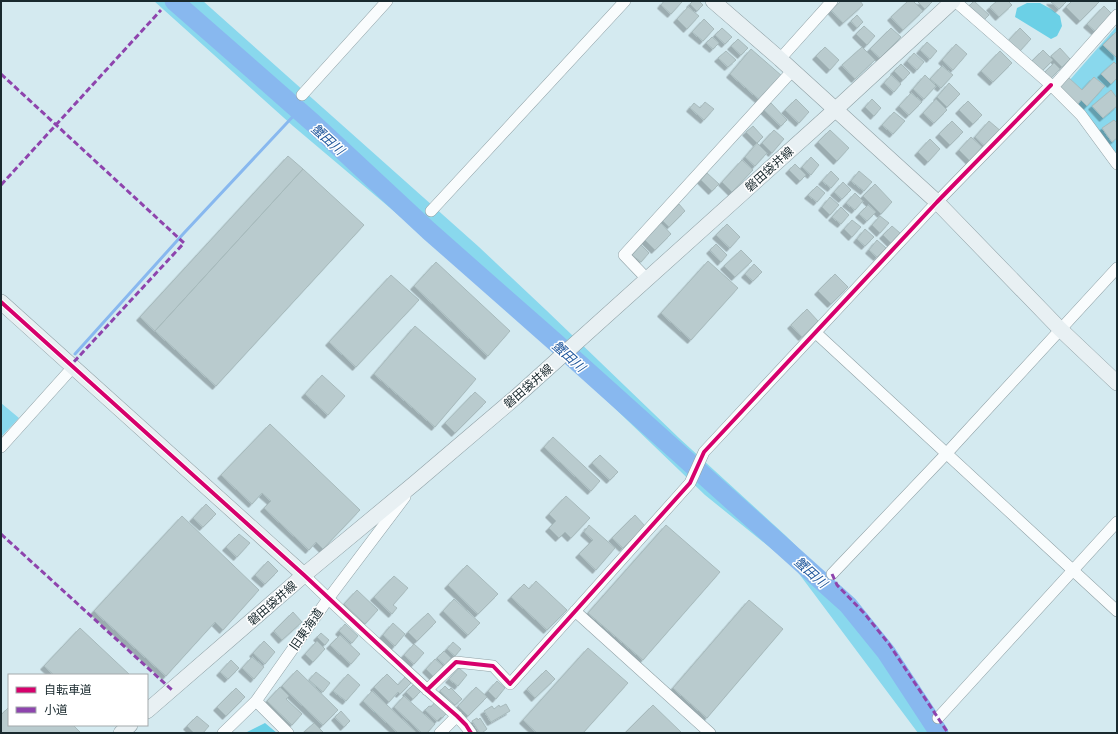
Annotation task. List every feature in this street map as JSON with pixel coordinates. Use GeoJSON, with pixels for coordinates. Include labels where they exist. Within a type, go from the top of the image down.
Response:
{"type":"FeatureCollection","features":[{"type":"Feature","properties":{"kind":"main road"},"geometry":{"type":"LineString","coordinates":[[713,1],[780,58],[937,202],[1060,329],[1117,383]]}},
{"type":"Feature","properties":{"kind":"main road","name":"磐田袋井線"},"geometry":{"type":"LineString","coordinates":[[148,710],[560,358],[954,1]]}},
{"type":"Feature","properties":{"kind":"main road"},"geometry":{"type":"LineString","coordinates":[[1,302],[304,576]]}},
{"type":"Feature","properties":{"kind":"main road"},"geometry":{"type":"LineString","coordinates":[[121,733],[129,726]]}},
{"type":"Feature","properties":{"kind":"street"},"geometry":{"type":"LineString","coordinates":[[302,95],[387,1]]}},
{"type":"Feature","properties":{"kind":"street"},"geometry":{"type":"LineString","coordinates":[[430,211],[625,1]]}},
{"type":"Feature","properties":{"kind":"street"},"geometry":{"type":"LineString","coordinates":[[780,58],[832,1]]}},
{"type":"Feature","properties":{"kind":"street"},"geometry":{"type":"LineString","coordinates":[[954,1],[1052,86],[1112,147],[1117,164]]}},
{"type":"Feature","properties":{"kind":"street"},"geometry":{"type":"LineString","coordinates":[[427,690],[456,662],[493,666],[510,684],[690,483],[704,452],[937,202],[1052,86],[1117,15]]}},
{"type":"Feature","properties":{"kind":"street"},"geometry":{"type":"LineString","coordinates":[[647,279],[624,255],[793,70]]}},
{"type":"Feature","properties":{"kind":"street"},"geometry":{"type":"LineString","coordinates":[[832,574],[946,454],[1117,268]]}},
{"type":"Feature","properties":{"kind":"street"},"geometry":{"type":"LineString","coordinates":[[816,333],[1117,611]]}},
{"type":"Feature","properties":{"kind":"street"},"geometry":{"type":"LineString","coordinates":[[1,447],[73,367]]}},
{"type":"Feature","properties":{"kind":"street","name":"旧東海道"},"geometry":{"type":"LineString","coordinates":[[223,733],[256,701],[328,599],[415,483]]}},
{"type":"Feature","properties":{"kind":"street"},"geometry":{"type":"LineString","coordinates":[[938,718],[1074,571],[1117,522]]}},
{"type":"Feature","properties":{"kind":"street"},"geometry":{"type":"LineString","coordinates":[[304,576],[457,716],[466,725],[471,733]]}},
{"type":"Feature","properties":{"kind":"street"},"geometry":{"type":"LineString","coordinates":[[575,611],[710,733]]}},
{"type":"Feature","properties":{"kind":"street"},"geometry":{"type":"LineString","coordinates":[[256,701],[288,733]]}},
{"type":"Feature","properties":{"kind":"street"},"geometry":{"type":"LineString","coordinates":[[440,733],[457,716]]}},
{"type":"Feature","properties":{"kind":"shaded area"},"geometry":{"type":"Polygon","coordinates":[[[154,1],[203,1],[479,247],[679,438],[785,535],[866,615],[947,733],[918,733],[794,567],[705,495],[524,321],[293,126],[154,1]]]}},
{"type":"Feature","properties":{"kind":"shaded area"},"geometry":{"type":"Polygon","coordinates":[[[1027,3],[1040,3],[1060,16],[1062,26],[1057,36],[1051,39],[1015,17],[1017,8],[1027,3]]]}},
{"type":"Feature","properties":{"kind":"shaded area"},"geometry":{"type":"Polygon","coordinates":[[[1117,26],[1117,158],[1088,115],[1061,90],[1117,26]]]}},
{"type":"Feature","properties":{"kind":"shaded area"},"geometry":{"type":"Polygon","coordinates":[[[1,403],[19,418],[1,437],[1,403]]]}},
{"type":"Feature","properties":{"kind":"shaded area"},"geometry":{"type":"Polygon","coordinates":[[[265,723],[277,733],[245,733],[265,723]]]}},
{"type":"Feature","properties":{"kind":"building"},"geometry":{"type":"Polygon","coordinates":[[[664,1],[682,2],[671,14],[661,5],[664,1]]]}},
{"type":"Feature","properties":{"kind":"building"},"geometry":{"type":"Polygon","coordinates":[[[693,1],[699,1],[703,5],[697,11],[690,4],[693,1]]]}},
{"type":"Feature","properties":{"kind":"building"},"geometry":{"type":"Polygon","coordinates":[[[841,1],[860,1],[863,5],[843,23],[831,10],[841,1]]]}},
{"type":"Feature","properties":{"kind":"building"},"geometry":{"type":"Polygon","coordinates":[[[908,1],[913,1],[923,11],[903,30],[891,17],[908,1]]]}},
{"type":"Feature","properties":{"kind":"building"},"geometry":{"type":"Polygon","coordinates":[[[917,1],[933,1],[925,9],[917,1]]]}},
{"type":"Feature","properties":{"kind":"building"},"geometry":{"type":"Polygon","coordinates":[[[974,1],[989,15],[982,22],[967,8],[974,1]]]}},
{"type":"Feature","properties":{"kind":"building"},"geometry":{"type":"Polygon","coordinates":[[[997,1],[1008,1],[1012,5],[999,17],[990,7],[997,1]]]}},
{"type":"Feature","properties":{"kind":"building"},"geometry":{"type":"Polygon","coordinates":[[[1050,1],[1067,1],[1059,9],[1050,1]]]}},
{"type":"Feature","properties":{"kind":"building"},"geometry":{"type":"Polygon","coordinates":[[[1072,1],[1100,1],[1080,21],[1066,7],[1072,1]]]}},
{"type":"Feature","properties":{"kind":"building"},"geometry":{"type":"Polygon","coordinates":[[[1104,6],[1112,14],[1095,31],[1087,24],[1104,6]]]}},
{"type":"Feature","properties":{"kind":"building"},"geometry":{"type":"Polygon","coordinates":[[[688,7],[699,16],[687,29],[677,19],[688,7]]]}},
{"type":"Feature","properties":{"kind":"building"},"geometry":{"type":"Polygon","coordinates":[[[857,15],[863,22],[857,28],[851,21],[857,15]]]}},
{"type":"Feature","properties":{"kind":"building"},"geometry":{"type":"Polygon","coordinates":[[[704,19],[714,29],[703,41],[692,32],[704,19]]]}},
{"type":"Feature","properties":{"kind":"building"},"geometry":{"type":"Polygon","coordinates":[[[864,26],[875,36],[867,45],[856,34],[864,26]]]}},
{"type":"Feature","properties":{"kind":"building"},"geometry":{"type":"Polygon","coordinates":[[[722,28],[732,37],[725,44],[715,35],[722,28]]]}},
{"type":"Feature","properties":{"kind":"building"},"geometry":{"type":"Polygon","coordinates":[[[891,28],[901,37],[880,58],[870,49],[891,28]]]}},
{"type":"Feature","properties":{"kind":"building"},"geometry":{"type":"Polygon","coordinates":[[[1020,28],[1031,39],[1019,52],[1008,41],[1020,28]]]}},
{"type":"Feature","properties":{"kind":"building"},"geometry":{"type":"Polygon","coordinates":[[[1117,31],[1117,56],[1116,57],[1103,45],[1117,31]]]}},
{"type":"Feature","properties":{"kind":"building"},"geometry":{"type":"Polygon","coordinates":[[[712,37],[719,43],[713,49],[706,43],[712,37]]]}},
{"type":"Feature","properties":{"kind":"building"},"geometry":{"type":"Polygon","coordinates":[[[738,39],[748,48],[741,55],[731,46],[738,39]]]}},
{"type":"Feature","properties":{"kind":"building"},"geometry":{"type":"Polygon","coordinates":[[[927,42],[937,51],[930,59],[920,50],[927,42]]]}},
{"type":"Feature","properties":{"kind":"building"},"geometry":{"type":"Polygon","coordinates":[[[956,44],[967,54],[953,70],[942,60],[956,44]]]}},
{"type":"Feature","properties":{"kind":"building"},"geometry":{"type":"Polygon","coordinates":[[[825,47],[839,60],[830,70],[816,56],[825,47]]]}},
{"type":"Feature","properties":{"kind":"building"},"geometry":{"type":"Polygon","coordinates":[[[862,47],[875,60],[855,79],[842,65],[862,47]]]}},
{"type":"Feature","properties":{"kind":"building"},"geometry":{"type":"Polygon","coordinates":[[[1060,48],[1070,59],[1062,67],[1051,56],[1060,48]]]}},
{"type":"Feature","properties":{"kind":"building"},"geometry":{"type":"Polygon","coordinates":[[[751,49],[782,76],[761,101],[730,74],[751,49]]]}},
{"type":"Feature","properties":{"kind":"building"},"geometry":{"type":"Polygon","coordinates":[[[1043,50],[1053,60],[1041,72],[1031,62],[1043,50]]]}},
{"type":"Feature","properties":{"kind":"building"},"geometry":{"type":"Polygon","coordinates":[[[726,51],[736,60],[728,67],[718,58],[726,51]]]}},
{"type":"Feature","properties":{"kind":"building"},"geometry":{"type":"Polygon","coordinates":[[[1000,51],[1012,63],[993,82],[981,71],[1000,51]]]}},
{"type":"Feature","properties":{"kind":"building"},"geometry":{"type":"Polygon","coordinates":[[[914,53],[924,62],[917,70],[907,61],[914,53]]]}},
{"type":"Feature","properties":{"kind":"building"},"geometry":{"type":"Polygon","coordinates":[[[1114,62],[1117,65],[1117,78],[1111,84],[1101,74],[1114,62]]]}},
{"type":"Feature","properties":{"kind":"building"},"geometry":{"type":"Polygon","coordinates":[[[1054,63],[1060,69],[1051,78],[1045,72],[1054,63]]]}},
{"type":"Feature","properties":{"kind":"building"},"geometry":{"type":"Polygon","coordinates":[[[901,64],[910,73],[903,80],[894,71],[901,64]]]}},
{"type":"Feature","properties":{"kind":"building"},"geometry":{"type":"Polygon","coordinates":[[[942,66],[953,75],[941,88],[930,79],[942,66]]]}},
{"type":"Feature","properties":{"kind":"building"},"geometry":{"type":"Polygon","coordinates":[[[891,75],[901,84],[894,92],[884,83],[891,75]]]}},
{"type":"Feature","properties":{"kind":"building"},"geometry":{"type":"Polygon","coordinates":[[[925,75],[936,86],[924,99],[913,89],[925,75]]]}},
{"type":"Feature","properties":{"kind":"building"},"geometry":{"type":"Polygon","coordinates":[[[1068,77],[1082,90],[1094,77],[1105,86],[1087,106],[1081,100],[1078,104],[1060,87],[1068,77]]]}},
{"type":"Feature","properties":{"kind":"building"},"geometry":{"type":"Polygon","coordinates":[[[949,83],[960,94],[947,107],[937,97],[949,83]]]}},
{"type":"Feature","properties":{"kind":"building"},"geometry":{"type":"Polygon","coordinates":[[[1111,90],[1117,98],[1117,106],[1103,118],[1092,106],[1111,90]]]}},
{"type":"Feature","properties":{"kind":"building"},"geometry":{"type":"Polygon","coordinates":[[[911,93],[922,102],[909,115],[899,106],[911,93]]]}},
{"type":"Feature","properties":{"kind":"building"},"geometry":{"type":"Polygon","coordinates":[[[796,99],[809,112],[799,123],[785,110],[796,99]]]}},
{"type":"Feature","properties":{"kind":"building"},"geometry":{"type":"Polygon","coordinates":[[[872,99],[881,108],[874,116],[865,107],[872,99]]]}},
{"type":"Feature","properties":{"kind":"building"},"geometry":{"type":"Polygon","coordinates":[[[936,99],[947,110],[934,123],[923,113],[936,99]]]}},
{"type":"Feature","properties":{"kind":"building"},"geometry":{"type":"Polygon","coordinates":[[[968,101],[982,115],[973,124],[959,110],[968,101]]]}},
{"type":"Feature","properties":{"kind":"building"},"geometry":{"type":"Polygon","coordinates":[[[705,102],[714,109],[704,120],[690,108],[694,103],[700,108],[705,102]]]}},
{"type":"Feature","properties":{"kind":"building"},"geometry":{"type":"Polygon","coordinates":[[[771,103],[787,120],[781,126],[764,110],[771,103]]]}},
{"type":"Feature","properties":{"kind":"building"},"geometry":{"type":"Polygon","coordinates":[[[894,112],[905,121],[893,134],[882,125],[894,112]]]}},
{"type":"Feature","properties":{"kind":"building"},"geometry":{"type":"Polygon","coordinates":[[[1114,120],[1117,123],[1117,138],[1112,142],[1102,128],[1114,120]]]}},
{"type":"Feature","properties":{"kind":"building"},"geometry":{"type":"Polygon","coordinates":[[[952,121],[963,132],[950,145],[939,134],[952,121]]]}},
{"type":"Feature","properties":{"kind":"building"},"geometry":{"type":"Polygon","coordinates":[[[989,121],[1002,132],[987,148],[975,137],[989,121]]]}},
{"type":"Feature","properties":{"kind":"building"},"geometry":{"type":"Polygon","coordinates":[[[753,126],[763,137],[757,143],[746,132],[753,126]]]}},
{"type":"Feature","properties":{"kind":"building"},"geometry":{"type":"Polygon","coordinates":[[[774,130],[784,139],[772,153],[762,143],[774,130]]]}},
{"type":"Feature","properties":{"kind":"building"},"geometry":{"type":"Polygon","coordinates":[[[830,130],[849,148],[837,161],[818,142],[830,130]]]}},
{"type":"Feature","properties":{"kind":"building"},"geometry":{"type":"Polygon","coordinates":[[[971,137],[982,147],[970,161],[959,150],[971,137]]]}},
{"type":"Feature","properties":{"kind":"building"},"geometry":{"type":"Polygon","coordinates":[[[930,139],[940,149],[928,162],[918,152],[930,139]]]}},
{"type":"Feature","properties":{"kind":"building"},"geometry":{"type":"Polygon","coordinates":[[[757,143],[767,153],[755,166],[745,157],[757,143]]]}},
{"type":"Feature","properties":{"kind":"building"},"geometry":{"type":"Polygon","coordinates":[[[288,156],[303,169],[155,331],[140,317],[288,156]]]}},
{"type":"Feature","properties":{"kind":"building"},"geometry":{"type":"Polygon","coordinates":[[[811,157],[819,165],[811,175],[802,167],[811,157]]]}},
{"type":"Feature","properties":{"kind":"building"},"geometry":{"type":"Polygon","coordinates":[[[742,160],[753,170],[732,192],[722,182],[742,160]]]}},
{"type":"Feature","properties":{"kind":"building"},"geometry":{"type":"Polygon","coordinates":[[[795,164],[806,175],[800,181],[789,170],[795,164]]]}},
{"type":"Feature","properties":{"kind":"building"},"geometry":{"type":"Polygon","coordinates":[[[303,169],[364,225],[216,386],[155,331],[303,169]]]}},
{"type":"Feature","properties":{"kind":"building"},"geometry":{"type":"Polygon","coordinates":[[[831,171],[839,179],[831,188],[822,181],[831,171]]]}},
{"type":"Feature","properties":{"kind":"building"},"geometry":{"type":"Polygon","coordinates":[[[859,171],[872,182],[864,191],[851,181],[859,171]]]}},
{"type":"Feature","properties":{"kind":"building"},"geometry":{"type":"Polygon","coordinates":[[[707,173],[719,184],[712,191],[701,180],[707,173]]]}},
{"type":"Feature","properties":{"kind":"building"},"geometry":{"type":"Polygon","coordinates":[[[843,182],[851,190],[842,199],[834,192],[843,182]]]}},
{"type":"Feature","properties":{"kind":"building"},"geometry":{"type":"Polygon","coordinates":[[[875,184],[892,202],[881,214],[863,196],[875,184]]]}},
{"type":"Feature","properties":{"kind":"building"},"geometry":{"type":"Polygon","coordinates":[[[817,186],[825,193],[817,202],[808,195],[817,186]]]}},
{"type":"Feature","properties":{"kind":"building"},"geometry":{"type":"Polygon","coordinates":[[[855,193],[863,201],[855,210],[846,203],[855,193]]]}},
{"type":"Feature","properties":{"kind":"building"},"geometry":{"type":"Polygon","coordinates":[[[830,197],[839,205],[830,215],[822,207],[830,197]]]}},
{"type":"Feature","properties":{"kind":"building"},"geometry":{"type":"Polygon","coordinates":[[[679,204],[685,211],[669,227],[662,220],[679,204]]]}},
{"type":"Feature","properties":{"kind":"building"},"geometry":{"type":"Polygon","coordinates":[[[868,205],[876,212],[867,221],[859,214],[868,205]]]}},
{"type":"Feature","properties":{"kind":"building"},"geometry":{"type":"Polygon","coordinates":[[[841,207],[849,215],[841,224],[832,217],[841,207]]]}},
{"type":"Feature","properties":{"kind":"building"},"geometry":{"type":"Polygon","coordinates":[[[880,216],[889,223],[880,233],[872,225],[880,216]]]}},
{"type":"Feature","properties":{"kind":"building"},"geometry":{"type":"Polygon","coordinates":[[[852,220],[861,227],[852,237],[844,229],[852,220]]]}},
{"type":"Feature","properties":{"kind":"building"},"geometry":{"type":"Polygon","coordinates":[[[661,223],[671,234],[655,250],[644,239],[661,223]]]}},
{"type":"Feature","properties":{"kind":"building"},"geometry":{"type":"Polygon","coordinates":[[[727,224],[740,237],[730,248],[716,235],[727,224]]]}},
{"type":"Feature","properties":{"kind":"building"},"geometry":{"type":"Polygon","coordinates":[[[892,226],[900,233],[891,243],[883,235],[892,226]]]}},
{"type":"Feature","properties":{"kind":"building"},"geometry":{"type":"Polygon","coordinates":[[[865,229],[874,237],[865,246],[857,239],[865,229]]]}},
{"type":"Feature","properties":{"kind":"building"},"geometry":{"type":"Polygon","coordinates":[[[877,240],[886,248],[877,257],[869,250],[877,240]]]}},
{"type":"Feature","properties":{"kind":"building"},"geometry":{"type":"Polygon","coordinates":[[[716,244],[727,255],[721,262],[710,250],[716,244]]]}},
{"type":"Feature","properties":{"kind":"building"},"geometry":{"type":"Polygon","coordinates":[[[641,245],[649,253],[641,262],[632,255],[641,245]]]}},
{"type":"Feature","properties":{"kind":"building"},"geometry":{"type":"Polygon","coordinates":[[[741,250],[752,261],[735,277],[724,266],[741,250]]]}},
{"type":"Feature","properties":{"kind":"building"},"geometry":{"type":"Polygon","coordinates":[[[708,261],[738,288],[691,340],[661,313],[708,261]]]}},
{"type":"Feature","properties":{"kind":"building"},"geometry":{"type":"Polygon","coordinates":[[[436,262],[510,331],[488,356],[414,286],[436,262]]]}},
{"type":"Feature","properties":{"kind":"building"},"geometry":{"type":"Polygon","coordinates":[[[754,264],[762,272],[753,281],[745,274],[754,264]]]}},
{"type":"Feature","properties":{"kind":"building"},"geometry":{"type":"Polygon","coordinates":[[[835,274],[848,287],[831,304],[818,291],[835,274]]]}},
{"type":"Feature","properties":{"kind":"building"},"geometry":{"type":"Polygon","coordinates":[[[391,275],[419,300],[356,367],[329,342],[391,275]]]}},
{"type":"Feature","properties":{"kind":"building"},"geometry":{"type":"Polygon","coordinates":[[[807,309],[818,321],[802,337],[791,325],[807,309]]]}},
{"type":"Feature","properties":{"kind":"building"},"geometry":{"type":"Polygon","coordinates":[[[415,326],[476,379],[435,427],[374,374],[415,326]]]}},
{"type":"Feature","properties":{"kind":"building"},"geometry":{"type":"Polygon","coordinates":[[[322,375],[345,396],[328,415],[305,394],[322,375]]]}},
{"type":"Feature","properties":{"kind":"building"},"geometry":{"type":"Polygon","coordinates":[[[475,392],[486,402],[455,433],[445,423],[475,392]]]}},
{"type":"Feature","properties":{"kind":"building"},"geometry":{"type":"Polygon","coordinates":[[[270,424],[360,510],[323,549],[316,542],[309,550],[264,508],[271,501],[262,493],[252,504],[221,475],[270,424]]]}},
{"type":"Feature","properties":{"kind":"building"},"geometry":{"type":"Polygon","coordinates":[[[553,437],[600,481],[591,491],[544,447],[553,437]]]}},
{"type":"Feature","properties":{"kind":"building"},"geometry":{"type":"Polygon","coordinates":[[[600,455],[618,472],[610,480],[592,463],[600,455]]]}},
{"type":"Feature","properties":{"kind":"building"},"geometry":{"type":"Polygon","coordinates":[[[566,496],[590,518],[571,538],[565,532],[559,538],[549,528],[556,521],[549,514],[566,496]]]}},
{"type":"Feature","properties":{"kind":"building"},"geometry":{"type":"Polygon","coordinates":[[[206,504],[216,514],[203,527],[193,518],[206,504]]]}},
{"type":"Feature","properties":{"kind":"building"},"geometry":{"type":"Polygon","coordinates":[[[635,515],[645,526],[623,548],[612,538],[635,515]]]}},
{"type":"Feature","properties":{"kind":"building"},"geometry":{"type":"Polygon","coordinates":[[[182,516],[259,590],[223,630],[215,622],[166,676],[94,611],[182,516]]]}},
{"type":"Feature","properties":{"kind":"building"},"geometry":{"type":"Polygon","coordinates":[[[589,525],[615,548],[596,570],[579,554],[593,540],[584,532],[589,525]]]}},
{"type":"Feature","properties":{"kind":"building"},"geometry":{"type":"Polygon","coordinates":[[[666,525],[720,572],[643,660],[588,613],[666,525]]]}},
{"type":"Feature","properties":{"kind":"building"},"geometry":{"type":"Polygon","coordinates":[[[239,534],[250,543],[237,557],[226,547],[239,534]]]}},
{"type":"Feature","properties":{"kind":"building"},"geometry":{"type":"Polygon","coordinates":[[[268,561],[278,571],[265,584],[255,575],[268,561]]]}},
{"type":"Feature","properties":{"kind":"building"},"geometry":{"type":"Polygon","coordinates":[[[467,565],[498,594],[478,614],[448,585],[467,565]]]}},
{"type":"Feature","properties":{"kind":"building"},"geometry":{"type":"Polygon","coordinates":[[[394,576],[408,588],[393,605],[397,608],[392,614],[374,597],[394,576]]]}},
{"type":"Feature","properties":{"kind":"building"},"geometry":{"type":"Polygon","coordinates":[[[536,581],[567,610],[547,630],[511,597],[524,584],[529,589],[536,581]]]}},
{"type":"Feature","properties":{"kind":"building"},"geometry":{"type":"Polygon","coordinates":[[[357,590],[378,610],[365,624],[344,604],[357,590]]]}},
{"type":"Feature","properties":{"kind":"building"},"geometry":{"type":"Polygon","coordinates":[[[454,599],[480,623],[468,635],[443,611],[454,599]]]}},
{"type":"Feature","properties":{"kind":"building"},"geometry":{"type":"Polygon","coordinates":[[[749,600],[783,629],[707,718],[673,688],[749,600]]]}},
{"type":"Feature","properties":{"kind":"building"},"geometry":{"type":"Polygon","coordinates":[[[293,612],[302,622],[282,640],[274,631],[293,612]]]}},
{"type":"Feature","properties":{"kind":"building"},"geometry":{"type":"Polygon","coordinates":[[[428,613],[436,622],[417,641],[408,632],[428,613]]]}},
{"type":"Feature","properties":{"kind":"building"},"geometry":{"type":"Polygon","coordinates":[[[393,623],[405,634],[395,646],[383,635],[393,623]]]}},
{"type":"Feature","properties":{"kind":"building"},"geometry":{"type":"Polygon","coordinates":[[[345,624],[358,636],[352,643],[339,631],[345,624]]]}},
{"type":"Feature","properties":{"kind":"building"},"geometry":{"type":"Polygon","coordinates":[[[80,628],[129,674],[53,674],[44,666],[80,628]]]}},
{"type":"Feature","properties":{"kind":"building"},"geometry":{"type":"Polygon","coordinates":[[[321,633],[329,640],[325,645],[317,637],[321,633]]]}},
{"type":"Feature","properties":{"kind":"building"},"geometry":{"type":"Polygon","coordinates":[[[340,635],[360,654],[351,664],[330,645],[340,635]]]}},
{"type":"Feature","properties":{"kind":"building"},"geometry":{"type":"Polygon","coordinates":[[[264,641],[275,652],[265,664],[253,653],[264,641]]]}},
{"type":"Feature","properties":{"kind":"building"},"geometry":{"type":"Polygon","coordinates":[[[317,641],[325,649],[313,662],[305,654],[317,641]]]}},
{"type":"Feature","properties":{"kind":"building"},"geometry":{"type":"Polygon","coordinates":[[[453,642],[461,649],[455,656],[447,649],[453,642]]]}},
{"type":"Feature","properties":{"kind":"building"},"geometry":{"type":"Polygon","coordinates":[[[414,644],[424,653],[414,664],[404,655],[414,644]]]}},
{"type":"Feature","properties":{"kind":"building"},"geometry":{"type":"Polygon","coordinates":[[[588,648],[628,683],[583,733],[537,733],[523,720],[588,648]]]}},
{"type":"Feature","properties":{"kind":"building"},"geometry":{"type":"Polygon","coordinates":[[[444,651],[451,658],[445,665],[437,658],[444,651]]]}},
{"type":"Feature","properties":{"kind":"building"},"geometry":{"type":"Polygon","coordinates":[[[252,657],[264,667],[254,679],[242,668],[252,657]]]}},
{"type":"Feature","properties":{"kind":"building"},"geometry":{"type":"Polygon","coordinates":[[[435,659],[443,666],[434,677],[426,669],[435,659]]]}},
{"type":"Feature","properties":{"kind":"building"},"geometry":{"type":"Polygon","coordinates":[[[231,660],[239,668],[228,679],[220,672],[231,660]]]}},
{"type":"Feature","properties":{"kind":"building"},"geometry":{"type":"Polygon","coordinates":[[[459,668],[467,675],[458,686],[449,679],[459,668]]]}},
{"type":"Feature","properties":{"kind":"building"},"geometry":{"type":"Polygon","coordinates":[[[297,670],[338,710],[323,725],[282,686],[297,670]]]}},
{"type":"Feature","properties":{"kind":"building"},"geometry":{"type":"Polygon","coordinates":[[[546,670],[555,679],[535,698],[527,689],[546,670]]]}},
{"type":"Feature","properties":{"kind":"building"},"geometry":{"type":"Polygon","coordinates":[[[316,672],[330,683],[323,692],[309,680],[316,672]]]}},
{"type":"Feature","properties":{"kind":"building"},"geometry":{"type":"Polygon","coordinates":[[[348,674],[360,685],[346,701],[333,691],[348,674]]]}},
{"type":"Feature","properties":{"kind":"building"},"geometry":{"type":"Polygon","coordinates":[[[387,674],[398,685],[405,677],[411,683],[400,694],[398,692],[389,702],[374,687],[387,674]]]}},
{"type":"Feature","properties":{"kind":"building"},"geometry":{"type":"Polygon","coordinates":[[[497,681],[505,688],[496,699],[488,691],[497,681]]]}},
{"type":"Feature","properties":{"kind":"building"},"geometry":{"type":"Polygon","coordinates":[[[414,684],[421,691],[413,699],[406,692],[414,684]]]}},
{"type":"Feature","properties":{"kind":"building"},"geometry":{"type":"Polygon","coordinates":[[[445,686],[449,690],[451,688],[462,699],[455,705],[440,691],[445,686]]]}},
{"type":"Feature","properties":{"kind":"building"},"geometry":{"type":"Polygon","coordinates":[[[280,687],[289,696],[286,699],[302,714],[292,725],[267,701],[280,687]]]}},
{"type":"Feature","properties":{"kind":"building"},"geometry":{"type":"Polygon","coordinates":[[[476,687],[487,697],[468,716],[458,706],[476,687]]]}},
{"type":"Feature","properties":{"kind":"building"},"geometry":{"type":"Polygon","coordinates":[[[236,688],[245,697],[226,716],[217,707],[236,688]]]}},
{"type":"Feature","properties":{"kind":"building"},"geometry":{"type":"Polygon","coordinates":[[[372,691],[417,733],[398,733],[363,701],[372,691]]]}},
{"type":"Feature","properties":{"kind":"building"},"geometry":{"type":"Polygon","coordinates":[[[404,696],[435,724],[427,733],[422,733],[394,707],[404,696]]]}},
{"type":"Feature","properties":{"kind":"building"},"geometry":{"type":"Polygon","coordinates":[[[435,702],[447,713],[437,721],[425,710],[429,706],[431,707],[435,702]]]}},
{"type":"Feature","properties":{"kind":"building"},"geometry":{"type":"Polygon","coordinates":[[[506,704],[510,711],[491,722],[484,711],[492,706],[494,709],[499,705],[500,707],[506,704]]]}},
{"type":"Feature","properties":{"kind":"building"},"geometry":{"type":"Polygon","coordinates":[[[653,705],[682,733],[625,733],[653,705]]]}},
{"type":"Feature","properties":{"kind":"building"},"geometry":{"type":"Polygon","coordinates":[[[8,708],[8,726],[74,726],[81,733],[1,733],[1,715],[8,708]]]}},
{"type":"Feature","properties":{"kind":"building"},"geometry":{"type":"Polygon","coordinates":[[[341,711],[350,721],[344,727],[335,717],[341,711]]]}},
{"type":"Feature","properties":{"kind":"building"},"geometry":{"type":"Polygon","coordinates":[[[197,716],[209,726],[203,733],[194,733],[187,726],[197,716]]]}},
{"type":"Feature","properties":{"kind":"building"},"geometry":{"type":"Polygon","coordinates":[[[477,718],[478,720],[480,718],[487,729],[482,733],[480,733],[472,721],[477,718]]]}},
{"type":"Feature","properties":{"kind":"building"},"geometry":{"type":"Polygon","coordinates":[[[314,723],[324,733],[304,732],[314,723]]]}},
{"type":"Feature","properties":{"kind":"waterway","name":"蟹田川"},"geometry":{"type":"LineString","coordinates":[[174,1],[313,123],[429,231],[848,605],[886,652],[939,733]]}},
{"type":"Feature","properties":{"kind":"waterway"},"geometry":{"type":"LineString","coordinates":[[75,354],[184,233],[299,110]]}},
{"type":"Feature","properties":{"kind":"marked path"},"geometry":{"type":"LineString","coordinates":[[1,185],[161,10]]}},
{"type":"Feature","properties":{"kind":"marked path"},"geometry":{"type":"LineString","coordinates":[[1,74],[184,243],[71,365]]}},
{"type":"Feature","properties":{"kind":"marked path"},"geometry":{"type":"LineString","coordinates":[[1,534],[172,690]]}},
{"type":"Feature","properties":{"kind":"marked path"},"geometry":{"type":"LineString","coordinates":[[832,574],[837,585],[864,613],[889,644],[948,733]]}},
{"type":"Feature","properties":{"kind":"cycle path"},"geometry":{"type":"LineString","coordinates":[[427,690],[456,662],[493,666],[510,684],[690,483],[704,452],[937,202],[1051,85]]}},
{"type":"Feature","properties":{"kind":"cycle path"},"geometry":{"type":"LineString","coordinates":[[1,302],[304,575],[427,690],[457,716],[466,725],[471,733]]}}]}
